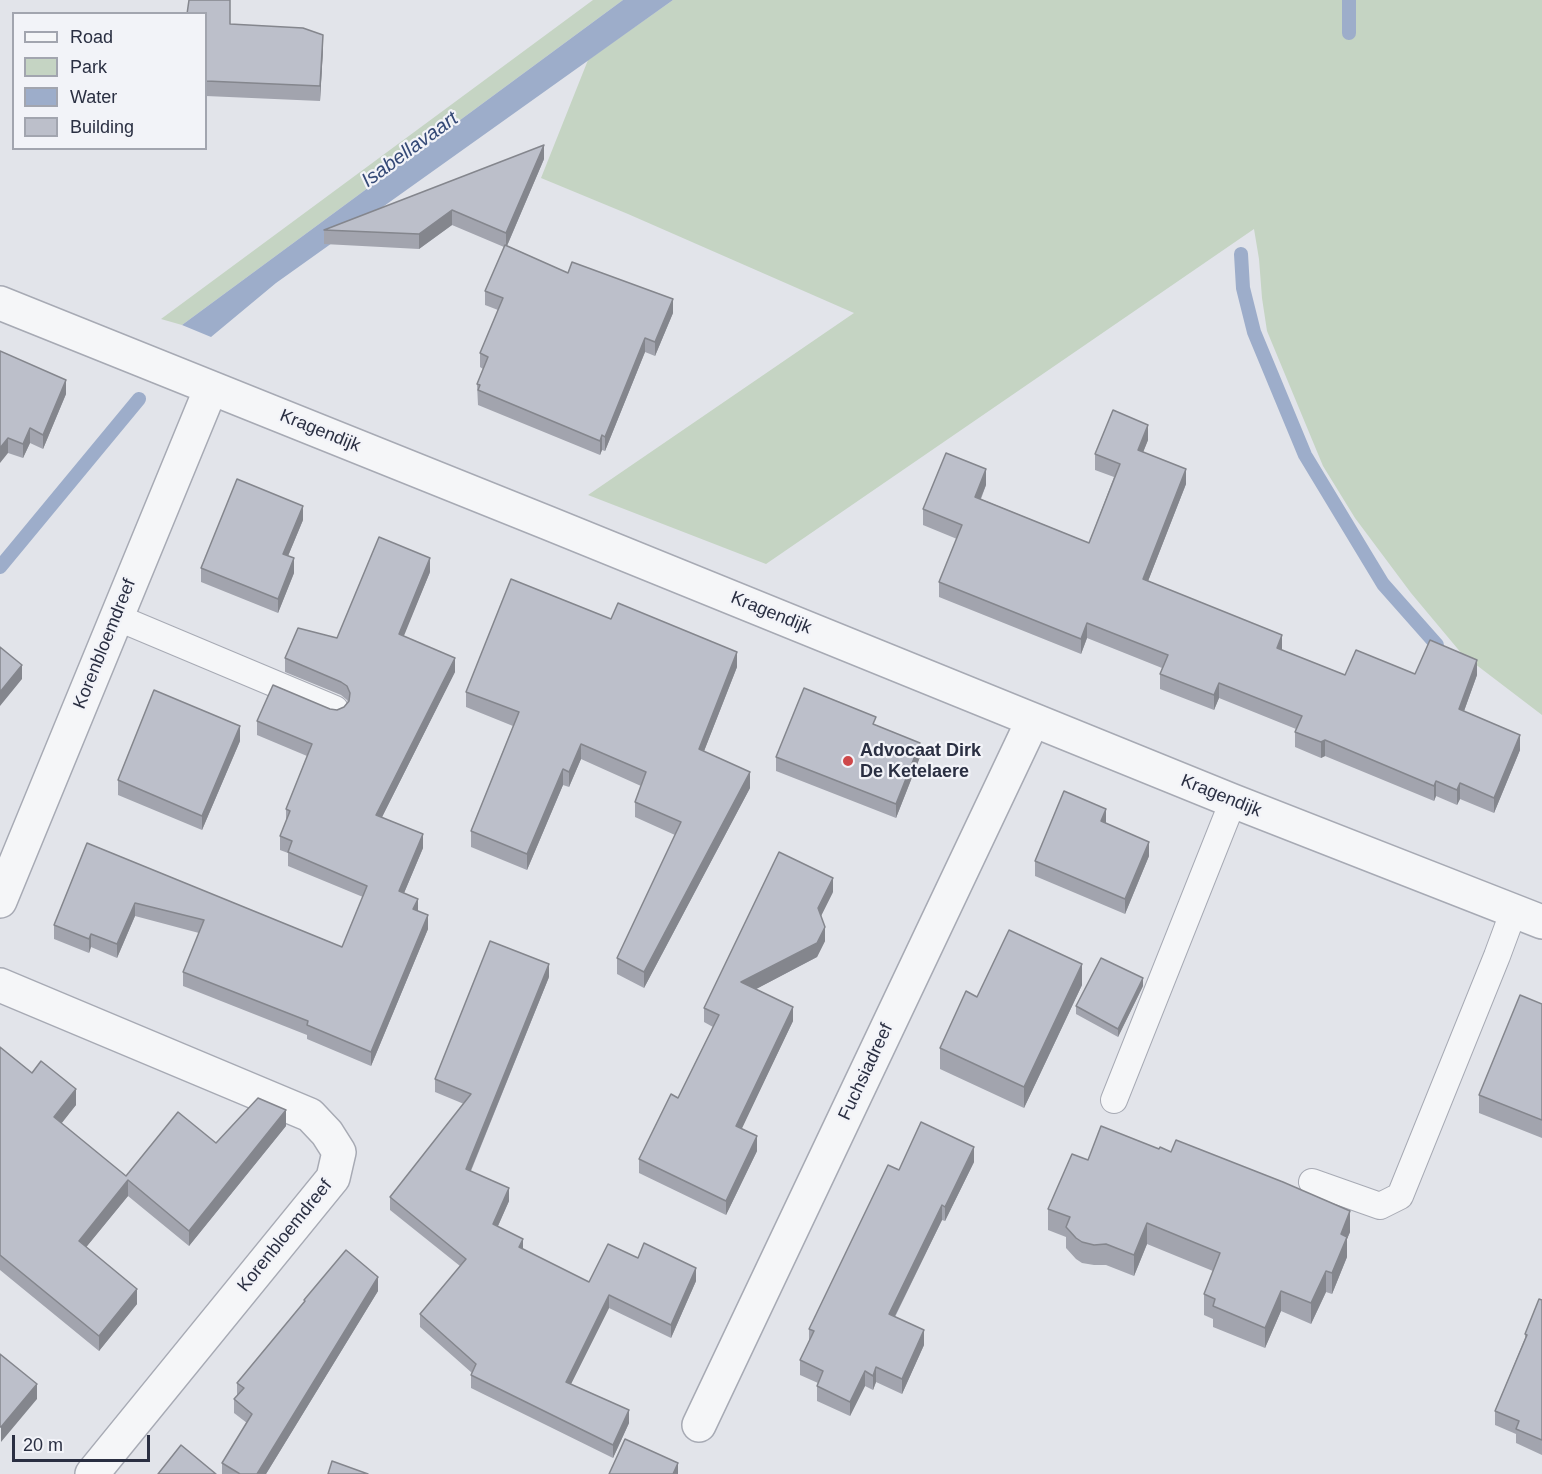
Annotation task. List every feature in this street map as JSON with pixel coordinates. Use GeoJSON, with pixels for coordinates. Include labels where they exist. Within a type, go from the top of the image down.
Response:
{"type":"FeatureCollection","features":[{"type":"Feature","properties":{"kind":"street","name":"Kragendijk"},"geometry":{"type":"LineString","coordinates":[[0,303],[548,522],[1233,801],[1528,916]]}},
{"type":"Feature","properties":{"kind":"street","name":"Korenbloemdreef"},"geometry":{"type":"LineString","coordinates":[[0,901],[211,388]]}},
{"type":"Feature","properties":{"kind":"street","name":"Fuchsiadreef"},"geometry":{"type":"LineString","coordinates":[[699,1425],[1033,720]]}},
{"type":"Feature","properties":{"kind":"street","name":"Korenbloemdreef"},"geometry":{"type":"LineString","coordinates":[[0,985],[310,1115],[327,1133],[339,1152],[333,1178],[92,1474]]}},
{"type":"Feature","properties":{"kind":"lane"},"geometry":{"type":"LineString","coordinates":[[116,617],[335,709]]}},
{"type":"Feature","properties":{"kind":"lane"},"geometry":{"type":"LineString","coordinates":[[1114,1100],[1233,801]]}},
{"type":"Feature","properties":{"kind":"lane"},"geometry":{"type":"LineString","coordinates":[[1312,1182],[1380,1206],[1400,1196],[1493,967],[1528,916]]}},
{"type":"Feature","properties":{"kind":"green space"},"geometry":{"type":"Polygon","coordinates":[[[593,0],[623,0],[182,325],[161,319],[593,0]]]}},
{"type":"Feature","properties":{"kind":"green space"},"geometry":{"type":"Polygon","coordinates":[[[673,0],[1542,0],[1542,715],[1462,654],[1411,593],[1355,518],[1323,466],[1267,331],[1254,229],[766,564],[588,495],[854,313],[541,178],[588,60],[673,0]]]}},
{"type":"Feature","properties":{"kind":"water"},"geometry":{"type":"Polygon","coordinates":[[[623,0],[673,0],[276,283],[211,337],[182,325],[623,0]]]}},
{"type":"Feature","properties":{"kind":"building"},"geometry":{"type":"Polygon","coordinates":[[[189,0],[230,0],[230,24],[303,28],[323,35],[320,86],[207,81],[207,12],[187,12],[189,0]]]}},
{"type":"Feature","properties":{"kind":"building"},"geometry":{"type":"Polygon","coordinates":[[[544,145],[506,233],[452,210],[419,234],[324,230],[544,145]]]}},
{"type":"Feature","properties":{"kind":"building"},"geometry":{"type":"Polygon","coordinates":[[[505,245],[568,273],[572,262],[673,299],[655,342],[645,338],[605,437],[602,435],[600,441],[478,390],[480,385],[477,384],[488,357],[480,353],[503,298],[485,291],[505,245]]]}},
{"type":"Feature","properties":{"kind":"building"},"geometry":{"type":"Polygon","coordinates":[[[0,351],[66,380],[43,435],[30,428],[23,444],[8,438],[0,448],[0,351]]]}},
{"type":"Feature","properties":{"kind":"building"},"geometry":{"type":"Polygon","coordinates":[[[1113,410],[1148,425],[1138,450],[1186,469],[1143,579],[1282,635],[1277,648],[1345,675],[1356,650],[1415,674],[1430,640],[1477,660],[1459,709],[1520,735],[1494,798],[1460,783],[1457,790],[1436,781],[1434,786],[1325,740],[1321,742],[1295,732],[1302,716],[1219,683],[1214,695],[1160,674],[1168,655],[1087,623],[1081,639],[939,582],[962,525],[923,509],[946,453],[986,469],[975,497],[1089,543],[1120,464],[1095,454],[1113,410]]]}},
{"type":"Feature","properties":{"kind":"building"},"geometry":{"type":"Polygon","coordinates":[[[237,479],[303,506],[283,554],[294,558],[278,599],[201,568],[237,479]]]}},
{"type":"Feature","properties":{"kind":"building"},"geometry":{"type":"Polygon","coordinates":[[[379,537],[430,558],[399,634],[455,658],[376,815],[423,834],[399,891],[418,899],[413,909],[428,915],[371,1052],[307,1025],[308,1021],[183,972],[204,920],[135,903],[117,944],[91,934],[89,939],[54,925],[87,843],[342,947],[367,886],[288,852],[292,841],[280,836],[290,811],[286,809],[312,744],[257,721],[273,685],[330,709],[337,710],[349,701],[350,693],[347,686],[285,658],[298,628],[337,638],[379,537]]]}},
{"type":"Feature","properties":{"kind":"building"},"geometry":{"type":"Polygon","coordinates":[[[511,579],[611,619],[618,603],[737,652],[699,749],[750,772],[644,972],[617,958],[681,822],[635,802],[646,772],[581,744],[569,772],[563,769],[527,854],[471,831],[519,712],[466,692],[511,579]]]}},
{"type":"Feature","properties":{"kind":"building"},"geometry":{"type":"Polygon","coordinates":[[[0,647],[22,665],[0,692],[0,647]]]}},
{"type":"Feature","properties":{"kind":"building"},"geometry":{"type":"Polygon","coordinates":[[[804,688],[876,717],[873,724],[920,743],[896,804],[776,757],[804,688]]]}},
{"type":"Feature","properties":{"kind":"building"},"geometry":{"type":"Polygon","coordinates":[[[154,690],[240,726],[202,816],[118,780],[154,690]]]}},
{"type":"Feature","properties":{"kind":"building"},"geometry":{"type":"Polygon","coordinates":[[[1064,791],[1106,809],[1101,821],[1149,842],[1125,899],[1035,861],[1064,791]]]}},
{"type":"Feature","properties":{"kind":"building"},"geometry":{"type":"Polygon","coordinates":[[[779,852],[833,878],[818,908],[825,927],[817,943],[741,982],[793,1007],[736,1126],[757,1136],[726,1201],[639,1159],[671,1094],[678,1098],[719,1015],[704,1008],[779,852]]]}},
{"type":"Feature","properties":{"kind":"building"},"geometry":{"type":"Polygon","coordinates":[[[1009,930],[1082,964],[1024,1087],[940,1048],[966,991],[977,997],[1009,930]]]}},
{"type":"Feature","properties":{"kind":"building"},"geometry":{"type":"Polygon","coordinates":[[[490,941],[549,964],[466,1169],[509,1188],[493,1224],[523,1239],[519,1247],[589,1282],[608,1244],[638,1258],[644,1243],[696,1268],[671,1325],[609,1295],[566,1382],[629,1410],[613,1445],[471,1375],[476,1364],[420,1314],[466,1259],[390,1197],[471,1094],[435,1079],[490,941]]]}},
{"type":"Feature","properties":{"kind":"building"},"geometry":{"type":"Polygon","coordinates":[[[1101,958],[1143,978],[1118,1029],[1076,1006],[1101,958]]]}},
{"type":"Feature","properties":{"kind":"building"},"geometry":{"type":"Polygon","coordinates":[[[1520,995],[1542,1004],[1542,1120],[1479,1095],[1520,995]]]}},
{"type":"Feature","properties":{"kind":"building"},"geometry":{"type":"Polygon","coordinates":[[[0,1047],[32,1073],[41,1061],[76,1089],[54,1117],[126,1176],[178,1112],[216,1143],[258,1098],[286,1110],[189,1231],[128,1180],[79,1241],[137,1289],[99,1336],[0,1255],[0,1047]]]}},
{"type":"Feature","properties":{"kind":"building"},"geometry":{"type":"Polygon","coordinates":[[[921,1122],[974,1147],[945,1207],[942,1205],[889,1314],[924,1330],[902,1379],[876,1367],[873,1376],[865,1371],[850,1402],[817,1386],[823,1371],[800,1360],[814,1331],[809,1329],[888,1165],[899,1170],[921,1122]]]}},
{"type":"Feature","properties":{"kind":"building"},"geometry":{"type":"Polygon","coordinates":[[[1101,1126],[1171,1152],[1176,1140],[1350,1211],[1341,1234],[1347,1237],[1332,1273],[1326,1271],[1311,1303],[1281,1291],[1265,1328],[1213,1306],[1215,1299],[1204,1294],[1220,1253],[1147,1223],[1134,1255],[1106,1244],[1094,1245],[1076,1238],[1066,1227],[1070,1217],[1048,1209],[1072,1154],[1088,1160],[1101,1126]]]}},
{"type":"Feature","properties":{"kind":"building"},"geometry":{"type":"Polygon","coordinates":[[[346,1250],[378,1277],[257,1474],[240,1474],[222,1463],[252,1414],[234,1399],[244,1388],[237,1383],[346,1250]]]}},
{"type":"Feature","properties":{"kind":"building"},"geometry":{"type":"Polygon","coordinates":[[[1539,1299],[1542,1300],[1542,1440],[1516,1429],[1519,1421],[1495,1411],[1527,1335],[1525,1334],[1539,1299]]]}},
{"type":"Feature","properties":{"kind":"building"},"geometry":{"type":"Polygon","coordinates":[[[0,1354],[37,1384],[1,1427],[0,1427],[0,1354]]]}},
{"type":"Feature","properties":{"kind":"building"},"geometry":{"type":"Polygon","coordinates":[[[625,1439],[678,1463],[673,1474],[609,1474],[625,1439]]]}},
{"type":"Feature","properties":{"kind":"building"},"geometry":{"type":"Polygon","coordinates":[[[181,1445],[216,1474],[158,1474],[181,1445]]]}},
{"type":"Feature","properties":{"kind":"building"},"geometry":{"type":"Polygon","coordinates":[[[332,1461],[368,1474],[328,1474],[332,1461]]]}},
{"type":"Feature","properties":{"kind":"waterway"},"geometry":{"type":"LineString","coordinates":[[1349,0],[1349,33]]}},
{"type":"Feature","properties":{"kind":"waterway"},"geometry":{"type":"LineString","coordinates":[[1241,254],[1243,288],[1254,332],[1305,455],[1383,584],[1437,645]]}},
{"type":"Feature","properties":{"kind":"waterway","name":"Isabellavaart"},"geometry":{"type":"LineString","coordinates":[[0,567],[139,399]]}},
{"type":"Feature","properties":{"kind":"place","name":"Advocaat Dirk De Ketelaere"},"geometry":{"type":"Point","coordinates":[848,761]}}]}
